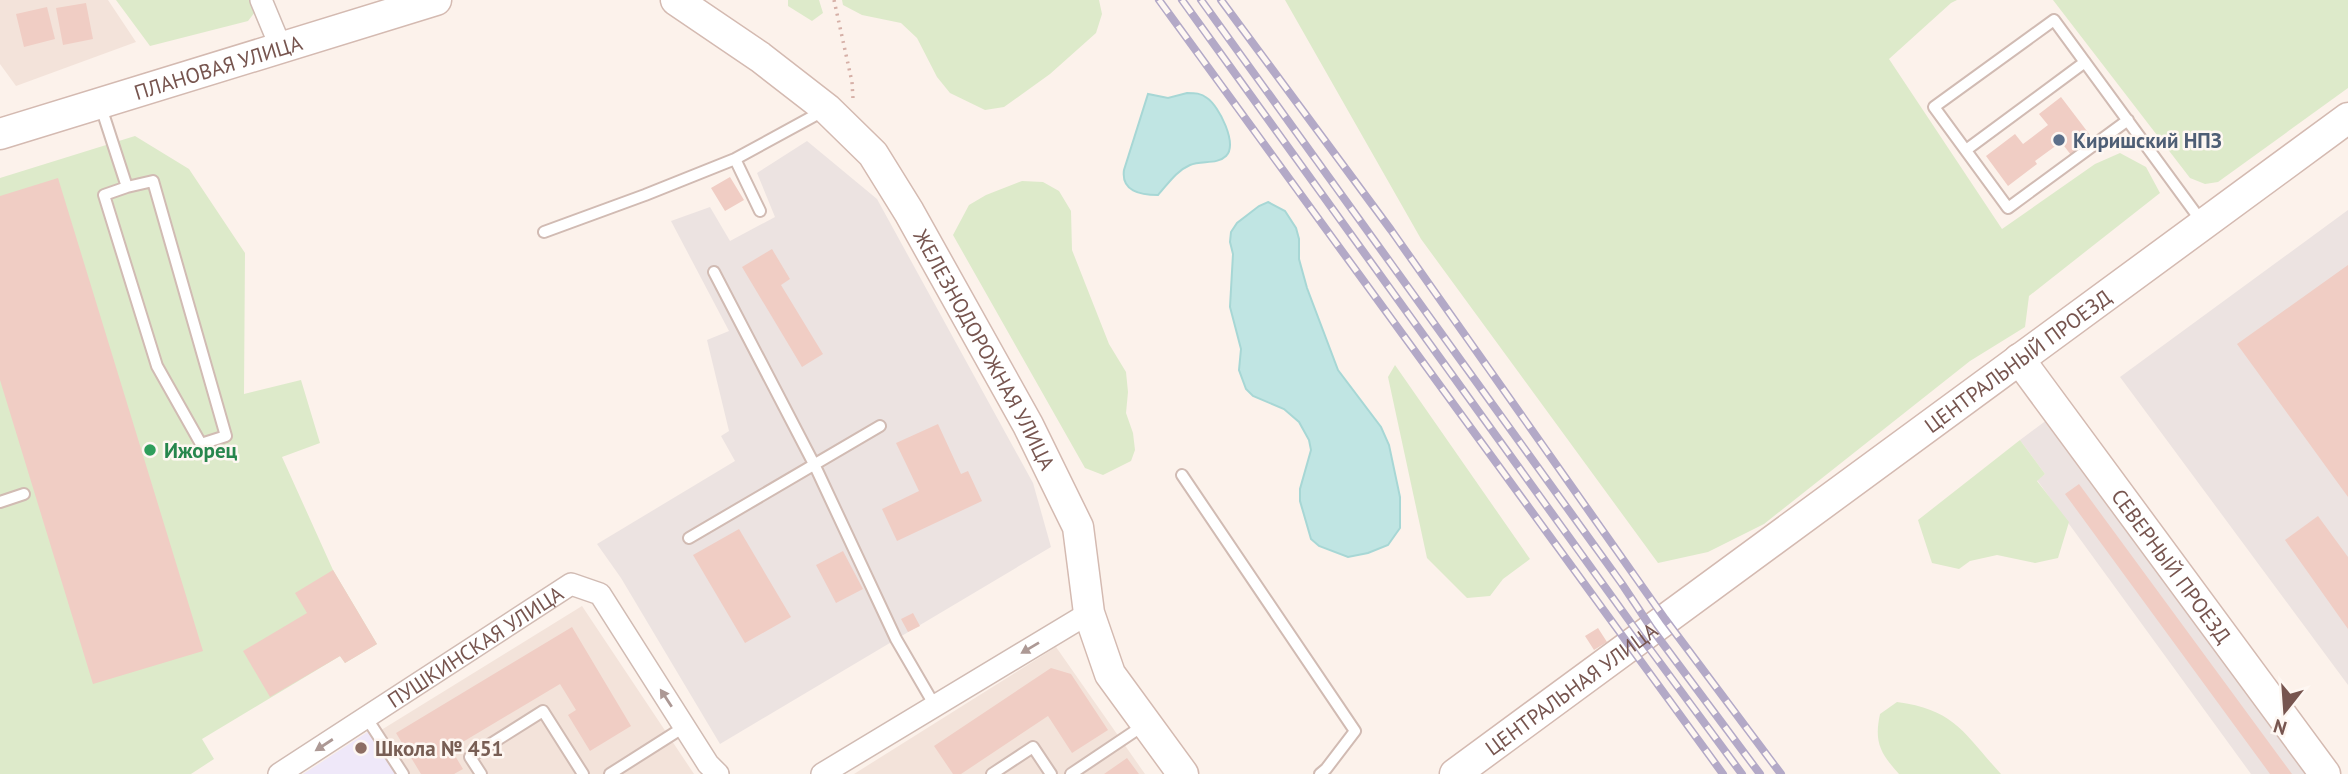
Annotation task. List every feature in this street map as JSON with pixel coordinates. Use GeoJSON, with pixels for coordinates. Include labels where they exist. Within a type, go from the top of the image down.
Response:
{"type":"FeatureCollection","features":[{"type":"Feature","properties":{"kind":"street"},"geometry":{"type":"LineString","coordinates":[[261,0],[281,48]]}},
{"type":"Feature","properties":{"kind":"street","name":"ПЛАНОВАЯ УЛИЦА"},"geometry":{"type":"LineString","coordinates":[[0,134],[436,0]]}},
{"type":"Feature","properties":{"kind":"street","name":"ЖЕЛЕЗНОДОРОЖНАЯ УЛИЦА"},"geometry":{"type":"LineString","coordinates":[[676,0],[760,57],[827,109],[873,155],[909,212],[1034,437],[1078,527],[1088,613],[1110,674],[1183,774]]}},
{"type":"Feature","properties":{"kind":"street","name":"ЦЕНТРАЛЬНЫЙ ПРОЕЗД"},"geometry":{"type":"LineString","coordinates":[[1686,604],[2348,118]]}},
{"type":"Feature","properties":{"kind":"street","name":"СЕВЕРНЫЙ ПРОЕЗД"},"geometry":{"type":"LineString","coordinates":[[2019,359],[2325,774]]}},
{"type":"Feature","properties":{"kind":"street","name":"ПУШКИНСКАЯ УЛИЦА"},"geometry":{"type":"LineString","coordinates":[[278,774],[571,584],[600,594],[708,764],[718,774]]}},
{"type":"Feature","properties":{"kind":"street","name":"ЦЕНТРАЛЬНАЯ УЛИЦА"},"geometry":{"type":"LineString","coordinates":[[1455,774],[1686,604]]}},
{"type":"Feature","properties":{"kind":"street"},"geometry":{"type":"LineString","coordinates":[[822,774],[1088,613]]}},
{"type":"Feature","properties":{"kind":"lane"},"geometry":{"type":"LineString","coordinates":[[2128,120],[2008,208],[1934,107],[2054,20],[2128,120],[2204,224]]}},
{"type":"Feature","properties":{"kind":"lane"},"geometry":{"type":"LineString","coordinates":[[1966,150],[2085,62]]}},
{"type":"Feature","properties":{"kind":"lane"},"geometry":{"type":"LineString","coordinates":[[100,104],[127,187]]}},
{"type":"Feature","properties":{"kind":"lane"},"geometry":{"type":"LineString","coordinates":[[544,232],[735,159],[827,109]]}},
{"type":"Feature","properties":{"kind":"lane"},"geometry":{"type":"LineString","coordinates":[[735,159],[760,211]]}},
{"type":"Feature","properties":{"kind":"lane"},"geometry":{"type":"LineString","coordinates":[[153,181],[226,436],[201,444],[158,366],[104,195],[127,187],[153,181]]}},
{"type":"Feature","properties":{"kind":"lane"},"geometry":{"type":"LineString","coordinates":[[714,272],[816,466],[896,639],[935,706]]}},
{"type":"Feature","properties":{"kind":"lane"},"geometry":{"type":"LineString","coordinates":[[689,538],[816,466],[880,426]]}},
{"type":"Feature","properties":{"kind":"lane"},"geometry":{"type":"LineString","coordinates":[[1182,475],[1355,731],[1320,774]]}},
{"type":"Feature","properties":{"kind":"lane"},"geometry":{"type":"LineString","coordinates":[[0,502],[24,494]]}},
{"type":"Feature","properties":{"kind":"lane"},"geometry":{"type":"LineString","coordinates":[[481,774],[470,757],[543,711],[583,774]]}},
{"type":"Feature","properties":{"kind":"lane"},"geometry":{"type":"LineString","coordinates":[[366,717],[403,774]]}},
{"type":"Feature","properties":{"kind":"lane"},"geometry":{"type":"LineString","coordinates":[[1071,774],[1147,723]]}},
{"type":"Feature","properties":{"kind":"lane"},"geometry":{"type":"LineString","coordinates":[[610,774],[684,727]]}},
{"type":"Feature","properties":{"kind":"lane"},"geometry":{"type":"LineString","coordinates":[[992,774],[1033,747],[1051,774]]}},
{"type":"Feature","properties":{"kind":"path"},"geometry":{"type":"LineString","coordinates":[[834,0],[852,82],[855,136]]}},
{"type":"Feature","properties":{"kind":"shaded area"},"geometry":{"type":"Polygon","coordinates":[[[0,0],[108,0],[136,42],[16,86],[0,64],[0,0]]]}},
{"type":"Feature","properties":{"kind":"shaded area"},"geometry":{"type":"Polygon","coordinates":[[[807,141],[877,199],[1033,483],[1051,547],[720,744],[621,578],[597,544],[735,461],[721,436],[729,431],[707,340],[729,331],[671,221],[710,207],[730,241],[775,217],[757,173],[807,141]]]}},
{"type":"Feature","properties":{"kind":"shaded area"},"geometry":{"type":"Polygon","coordinates":[[[2348,210],[2348,685],[2120,377],[2348,210]]]}},
{"type":"Feature","properties":{"kind":"shaded area"},"geometry":{"type":"Polygon","coordinates":[[[2051,417],[2312,774],[2251,774],[2037,480],[2045,474],[2020,440],[2051,417]]]}},
{"type":"Feature","properties":{"kind":"shaded area"},"geometry":{"type":"Polygon","coordinates":[[[582,606],[694,774],[310,774],[582,606]]]}},
{"type":"Feature","properties":{"kind":"shaded area"},"geometry":{"type":"Polygon","coordinates":[[[1056,647],[1145,774],[854,774],[1056,647]]]}},
{"type":"Feature","properties":{"kind":"shaded area","name":"Школа № 451"},"geometry":{"type":"Polygon","coordinates":[[[369,731],[395,774],[303,774],[317,765],[369,731]]]}},
{"type":"Feature","properties":{"kind":"green space"},"geometry":{"type":"Polygon","coordinates":[[[116,0],[252,0],[255,12],[248,21],[150,46],[116,0]]]}},
{"type":"Feature","properties":{"kind":"green space"},"geometry":{"type":"Polygon","coordinates":[[[788,0],[819,0],[823,13],[812,21],[788,6],[788,0]]]}},
{"type":"Feature","properties":{"kind":"green space"},"geometry":{"type":"Polygon","coordinates":[[[842,0],[1099,0],[1102,14],[1096,33],[1050,74],[1004,107],[985,110],[950,93],[937,77],[917,38],[901,23],[862,15],[843,5],[842,0]]]}},
{"type":"Feature","properties":{"kind":"green space"},"geometry":{"type":"Polygon","coordinates":[[[1285,0],[1957,0],[1889,59],[2002,229],[2095,164],[2120,153],[2146,167],[2160,193],[2029,296],[2025,327],[1970,361],[1764,524],[1708,552],[1658,563],[1421,239],[1285,0]]]}},
{"type":"Feature","properties":{"kind":"green space"},"geometry":{"type":"Polygon","coordinates":[[[2053,0],[2348,0],[2348,88],[2218,182],[2205,184],[2190,178],[2053,0]]]}},
{"type":"Feature","properties":{"kind":"green space","name":"Ижорец"},"geometry":{"type":"Polygon","coordinates":[[[135,136],[189,169],[245,253],[244,394],[301,380],[320,443],[282,457],[333,570],[377,644],[345,663],[340,656],[202,739],[214,759],[191,774],[0,774],[0,178],[135,136]]]}},
{"type":"Feature","properties":{"kind":"green space"},"geometry":{"type":"Polygon","coordinates":[[[1022,181],[1043,182],[1059,191],[1071,211],[1072,250],[1109,344],[1126,372],[1126,413],[1135,450],[1131,461],[1103,475],[1085,468],[953,235],[969,205],[1022,181]]]}},
{"type":"Feature","properties":{"kind":"green space"},"geometry":{"type":"Polygon","coordinates":[[[1395,365],[1530,559],[1503,579],[1490,596],[1467,598],[1427,558],[1388,377],[1395,365]]]}},
{"type":"Feature","properties":{"kind":"green space"},"geometry":{"type":"Polygon","coordinates":[[[2020,440],[2045,474],[2037,481],[2069,522],[2058,558],[2035,563],[1997,555],[1970,561],[1959,569],[1932,563],[1918,520],[2020,440]]]}},
{"type":"Feature","properties":{"kind":"green space"},"geometry":{"type":"Polygon","coordinates":[[[1897,702],[1933,711],[1946,718],[1967,736],[2001,774],[1899,774],[1887,760],[1878,740],[1880,714],[1897,702]]]}},
{"type":"Feature","properties":{"kind":"water"},"geometry":{"type":"Polygon","coordinates":[[[1187,93],[1202,95],[1217,109],[1226,126],[1230,143],[1226,156],[1185,168],[1172,178],[1158,195],[1133,190],[1126,183],[1124,170],[1148,94],[1168,98],[1187,93]]]}},
{"type":"Feature","properties":{"kind":"water"},"geometry":{"type":"Polygon","coordinates":[[[1268,202],[1285,211],[1296,228],[1299,259],[1307,288],[1338,370],[1381,427],[1389,445],[1400,497],[1400,528],[1388,545],[1368,553],[1348,557],[1319,546],[1311,539],[1300,501],[1300,489],[1311,450],[1309,440],[1299,422],[1284,409],[1253,396],[1246,389],[1239,370],[1241,349],[1230,307],[1233,254],[1231,232],[1237,223],[1268,202]]]}},
{"type":"Feature","properties":{"kind":"building"},"geometry":{"type":"Polygon","coordinates":[[[86,3],[93,39],[63,45],[56,8],[86,3]]]}},
{"type":"Feature","properties":{"kind":"building"},"geometry":{"type":"Polygon","coordinates":[[[47,7],[55,39],[24,47],[16,14],[47,7]]]}},
{"type":"Feature","properties":{"kind":"building","name":"Киришский НПЗ"},"geometry":{"type":"Polygon","coordinates":[[[2061,97],[2093,139],[2071,155],[2061,142],[2008,186],[1986,156],[2015,134],[2023,144],[2048,125],[2039,114],[2061,97]]]}},
{"type":"Feature","properties":{"kind":"building"},"geometry":{"type":"Polygon","coordinates":[[[730,177],[744,200],[725,211],[711,188],[730,177]]]}},
{"type":"Feature","properties":{"kind":"building"},"geometry":{"type":"Polygon","coordinates":[[[58,178],[203,651],[93,684],[0,380],[0,196],[58,178]]]}},
{"type":"Feature","properties":{"kind":"building"},"geometry":{"type":"Polygon","coordinates":[[[772,249],[790,279],[781,285],[823,354],[802,367],[742,267],[772,249]]]}},
{"type":"Feature","properties":{"kind":"building"},"geometry":{"type":"Polygon","coordinates":[[[2348,265],[2348,497],[2237,344],[2348,265]]]}},
{"type":"Feature","properties":{"kind":"building"},"geometry":{"type":"Polygon","coordinates":[[[938,424],[961,474],[968,471],[982,501],[897,541],[882,509],[919,491],[896,443],[938,424]]]}},
{"type":"Feature","properties":{"kind":"building"},"geometry":{"type":"Polygon","coordinates":[[[2079,484],[2292,774],[2270,774],[2065,494],[2079,484]]]}},
{"type":"Feature","properties":{"kind":"building"},"geometry":{"type":"Polygon","coordinates":[[[2318,516],[2348,557],[2348,629],[2285,540],[2318,516]]]}},
{"type":"Feature","properties":{"kind":"building"},"geometry":{"type":"Polygon","coordinates":[[[739,529],[791,617],[745,643],[693,555],[739,529]]]}},
{"type":"Feature","properties":{"kind":"building"},"geometry":{"type":"Polygon","coordinates":[[[843,551],[863,589],[836,603],[816,565],[843,551]]]}},
{"type":"Feature","properties":{"kind":"building"},"geometry":{"type":"Polygon","coordinates":[[[333,570],[377,644],[345,663],[340,656],[270,697],[243,651],[307,613],[295,593],[333,570]]]}},
{"type":"Feature","properties":{"kind":"building"},"geometry":{"type":"Polygon","coordinates":[[[913,613],[920,626],[908,632],[901,619],[913,613]]]}},
{"type":"Feature","properties":{"kind":"building"},"geometry":{"type":"Polygon","coordinates":[[[572,627],[631,726],[590,751],[568,715],[576,710],[560,684],[451,749],[463,769],[454,774],[421,774],[396,733],[572,627]]]}},
{"type":"Feature","properties":{"kind":"building"},"geometry":{"type":"Polygon","coordinates":[[[1598,628],[1607,642],[1594,650],[1585,636],[1598,628]]]}},
{"type":"Feature","properties":{"kind":"building"},"geometry":{"type":"Polygon","coordinates":[[[1051,668],[1071,674],[1108,730],[1072,753],[1048,716],[961,774],[953,774],[934,746],[1051,668]]]}},
{"type":"Feature","properties":{"kind":"building"},"geometry":{"type":"Polygon","coordinates":[[[1127,758],[1139,774],[1104,774],[1127,758]]]}},
{"type":"Feature","properties":{"kind":"railway"},"geometry":{"type":"LineString","coordinates":[[1159,0],[1723,774]]}},
{"type":"Feature","properties":{"kind":"railway"},"geometry":{"type":"LineString","coordinates":[[1182,0],[1742,774]]}},
{"type":"Feature","properties":{"kind":"railway"},"geometry":{"type":"LineString","coordinates":[[1201,0],[1652,629],[1760,774]]}},
{"type":"Feature","properties":{"kind":"railway"},"geometry":{"type":"LineString","coordinates":[[1221,0],[1391,230],[1665,619],[1781,774]]}},
{"type":"Feature","properties":{"kind":"place","name":"Киришский НПЗ"},"geometry":{"type":"Point","coordinates":[2059,140]}},
{"type":"Feature","properties":{"kind":"place","name":"Ижорец"},"geometry":{"type":"Point","coordinates":[150,450]}},
{"type":"Feature","properties":{"kind":"place","name":"Школа № 451"},"geometry":{"type":"Point","coordinates":[361,748]}}]}
